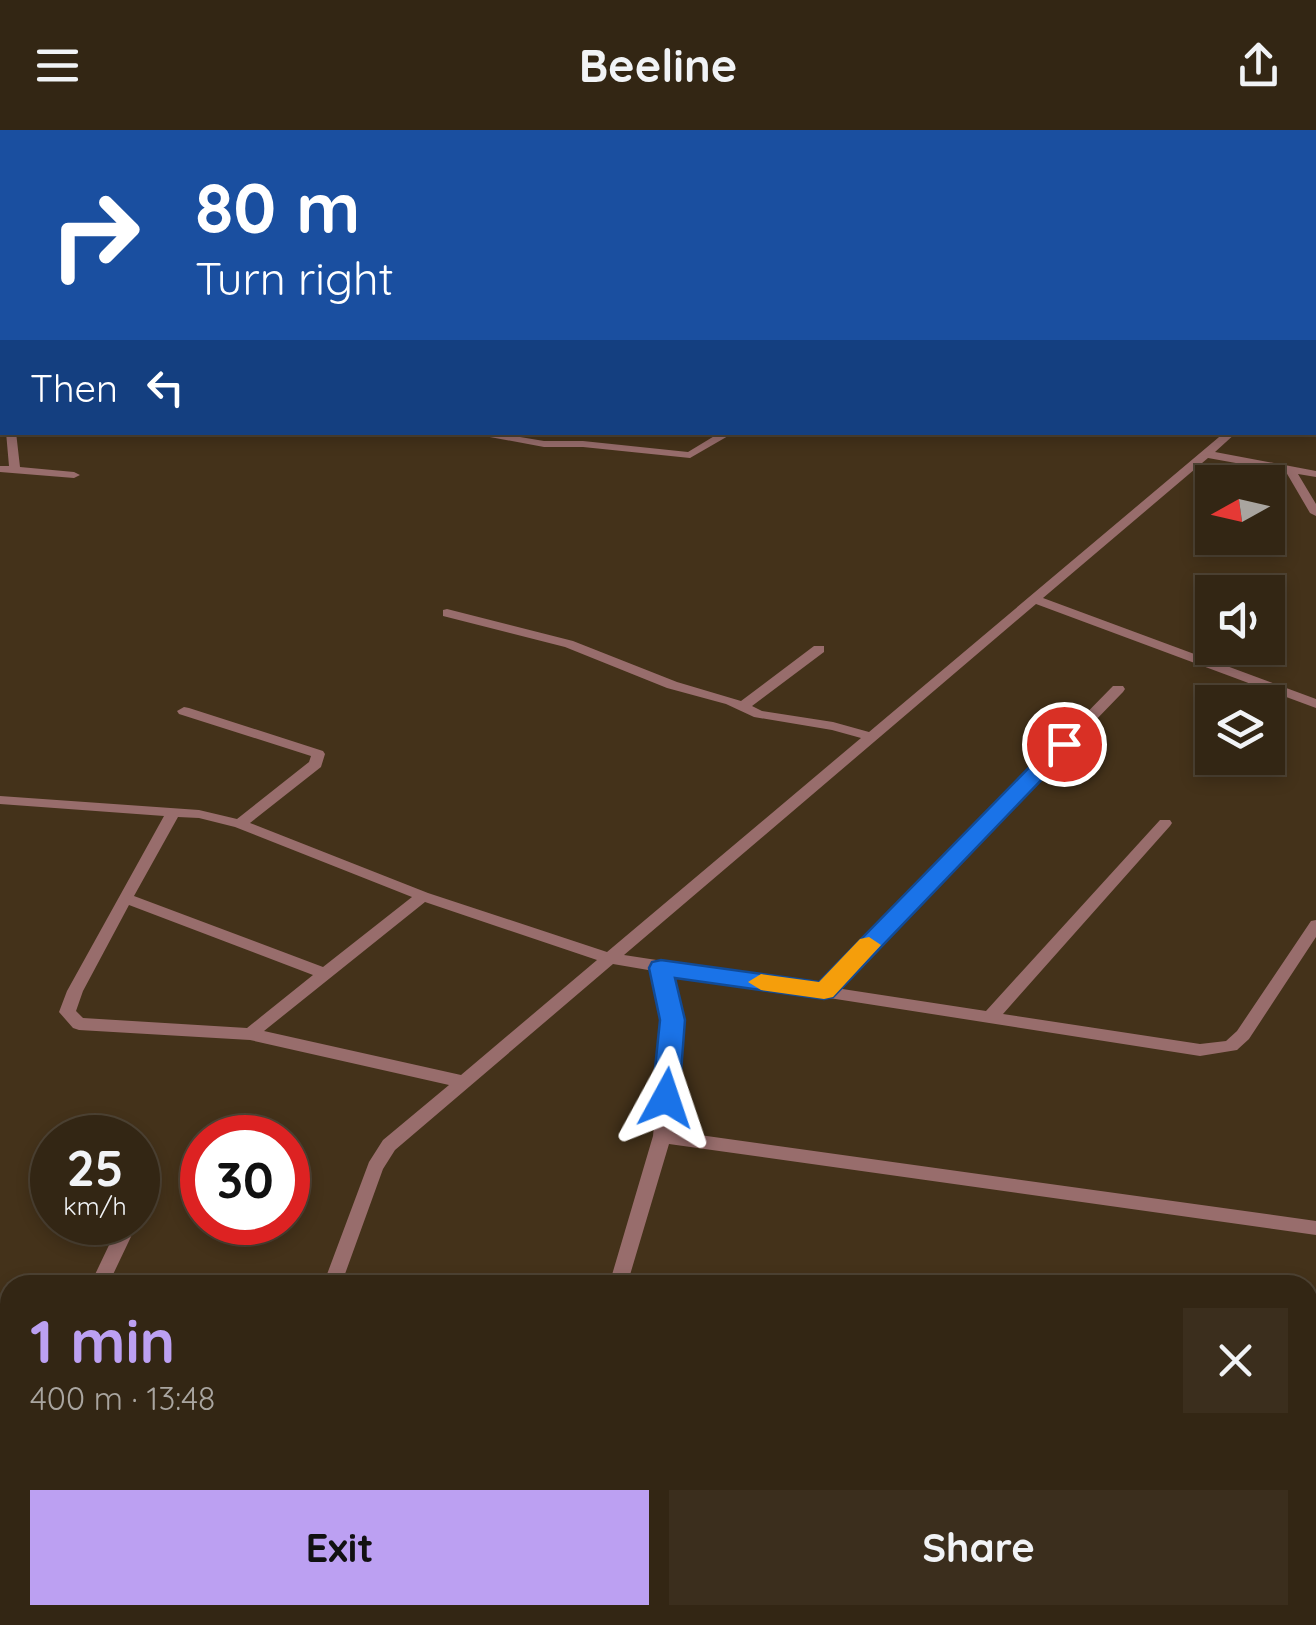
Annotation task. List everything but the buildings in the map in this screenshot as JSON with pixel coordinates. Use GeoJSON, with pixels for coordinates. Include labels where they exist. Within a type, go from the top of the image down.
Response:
{"type":"FeatureCollection","features":[{"type":"Feature","properties":{"kind":"street"},"geometry":{"type":"LineString","coordinates":[[11,435],[15,470]]}},
{"type":"Feature","properties":{"kind":"street"},"geometry":{"type":"LineString","coordinates":[[487,435],[544,444],[690,455],[725,435]]}},
{"type":"Feature","properties":{"kind":"street"},"geometry":{"type":"LineString","coordinates":[[336,1275],[375,1167],[390,1145],[1229,435]]}},
{"type":"Feature","properties":{"kind":"street"},"geometry":{"type":"LineString","coordinates":[[1207,454],[1316,474]]}},
{"type":"Feature","properties":{"kind":"street"},"geometry":{"type":"LineString","coordinates":[[0,469],[74,475]]}},
{"type":"Feature","properties":{"kind":"street"},"geometry":{"type":"LineString","coordinates":[[1291,472],[1316,514]]}},
{"type":"Feature","properties":{"kind":"street"},"geometry":{"type":"LineString","coordinates":[[1036,600],[1316,704]]}},
{"type":"Feature","properties":{"kind":"street"},"geometry":{"type":"LineString","coordinates":[[447,613],[568,644],[759,714],[872,736]]}},
{"type":"Feature","properties":{"kind":"street"},"geometry":{"type":"LineString","coordinates":[[743,706],[819,649]]}},
{"type":"Feature","properties":{"kind":"street"},"geometry":{"type":"LineString","coordinates":[[824,991],[1118,689]]}},
{"type":"Feature","properties":{"kind":"street"},"geometry":{"type":"LineString","coordinates":[[184,712],[318,754],[316,764],[240,824]]}},
{"type":"Feature","properties":{"kind":"street"},"geometry":{"type":"LineString","coordinates":[[0,800],[173,812],[240,824],[423,896],[607,958],[1200,1050],[1231,1046],[1316,925]]}},
{"type":"Feature","properties":{"kind":"street"},"geometry":{"type":"LineString","coordinates":[[173,812],[67,1012],[79,1024],[250,1034],[465,1082]]}},
{"type":"Feature","properties":{"kind":"street"},"geometry":{"type":"LineString","coordinates":[[991,1016],[1165,823]]}},
{"type":"Feature","properties":{"kind":"street"},"geometry":{"type":"LineString","coordinates":[[250,1034],[423,896]]}},
{"type":"Feature","properties":{"kind":"street"},"geometry":{"type":"LineString","coordinates":[[127,899],[326,974]]}},
{"type":"Feature","properties":{"kind":"street"},"geometry":{"type":"LineString","coordinates":[[621,1275],[662,1136],[672,1020],[661,968]]}},
{"type":"Feature","properties":{"kind":"street"},"geometry":{"type":"LineString","coordinates":[[662,1136],[1316,1228]]}},
{"type":"Feature","properties":{"kind":"street"},"geometry":{"type":"LineString","coordinates":[[104,1275],[118,1245]]}},
{"type":"Feature","properties":{"kind":"slow traffic"},"geometry":{"type":"LineString","coordinates":[[761,982],[824,991],[869,945]]}},
{"type":"Feature","properties":{"kind":"route"},"geometry":{"type":"LineString","coordinates":[[666,1098],[672,1012],[661,968],[824,991],[1064,744]]}}]}
